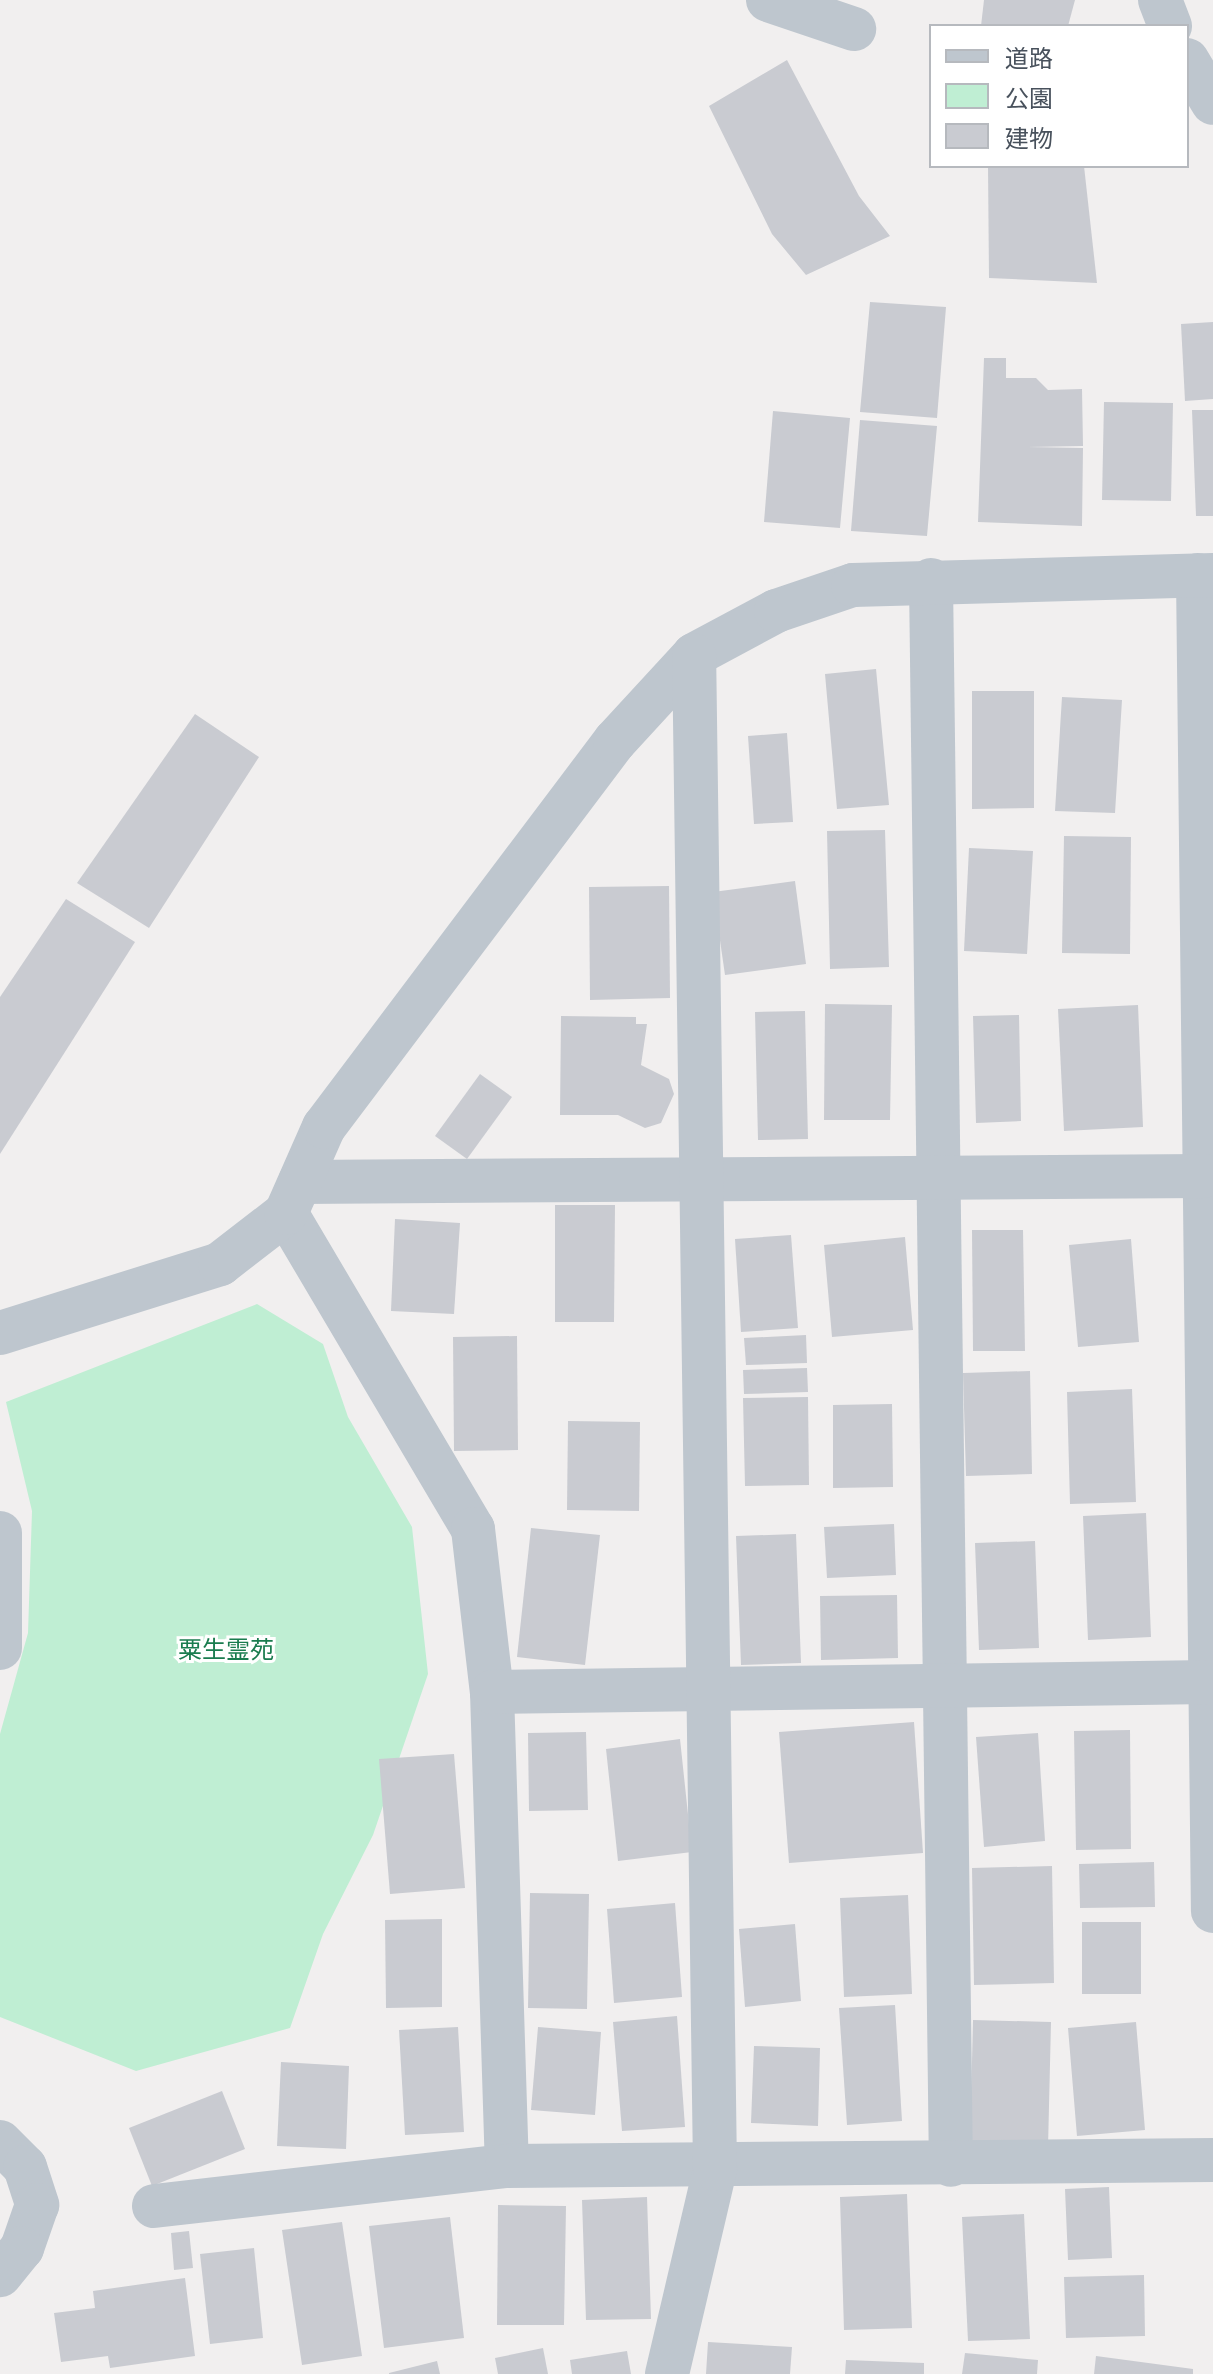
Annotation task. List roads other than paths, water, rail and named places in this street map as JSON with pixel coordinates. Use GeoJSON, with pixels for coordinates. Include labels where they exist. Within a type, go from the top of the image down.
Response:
{"type":"FeatureCollection","features":[{"type":"Feature","properties":{"kind":"street"},"geometry":{"type":"LineString","coordinates":[[768,0],[854,29]]}},
{"type":"Feature","properties":{"kind":"street"},"geometry":{"type":"LineString","coordinates":[[1160,0],[1169,24]]}},
{"type":"Feature","properties":{"kind":"street"},"geometry":{"type":"LineString","coordinates":[[1189,63],[1213,103]]}},
{"type":"Feature","properties":{"kind":"street"},"geometry":{"type":"LineString","coordinates":[[0,1333],[220,1264],[293,1198],[324,1127],[615,741],[694,655],[776,611],[853,585],[931,580],[1205,575],[1204,1176],[1213,1911]]}},
{"type":"Feature","properties":{"kind":"street"},"geometry":{"type":"LineString","coordinates":[[931,580],[951,2165]]}},
{"type":"Feature","properties":{"kind":"street"},"geometry":{"type":"LineString","coordinates":[[667,2374],[715,2169],[711,1687],[698,1177],[694,655]]}},
{"type":"Feature","properties":{"kind":"street"},"geometry":{"type":"LineString","coordinates":[[293,1198],[698,1177],[1204,1176]]}},
{"type":"Feature","properties":{"kind":"street"},"geometry":{"type":"LineString","coordinates":[[293,1198],[473,1529],[492,1692],[507,2166]]}},
{"type":"Feature","properties":{"kind":"street"},"geometry":{"type":"LineString","coordinates":[[0,1533],[0,1648]]}},
{"type":"Feature","properties":{"kind":"street"},"geometry":{"type":"LineString","coordinates":[[492,1692],[943,1683],[1210,1682]]}},
{"type":"Feature","properties":{"kind":"street"},"geometry":{"type":"LineString","coordinates":[[0,2142],[25,2167],[37,2205],[22,2248],[0,2275]]}},
{"type":"Feature","properties":{"kind":"street"},"geometry":{"type":"LineString","coordinates":[[154,2206],[507,2166],[715,2169],[1213,2160]]}},
{"type":"Feature","properties":{"kind":"park label","name":"粟生霊苑"},"geometry":{"type":"Point","coordinates":[226,1651]}}]}
